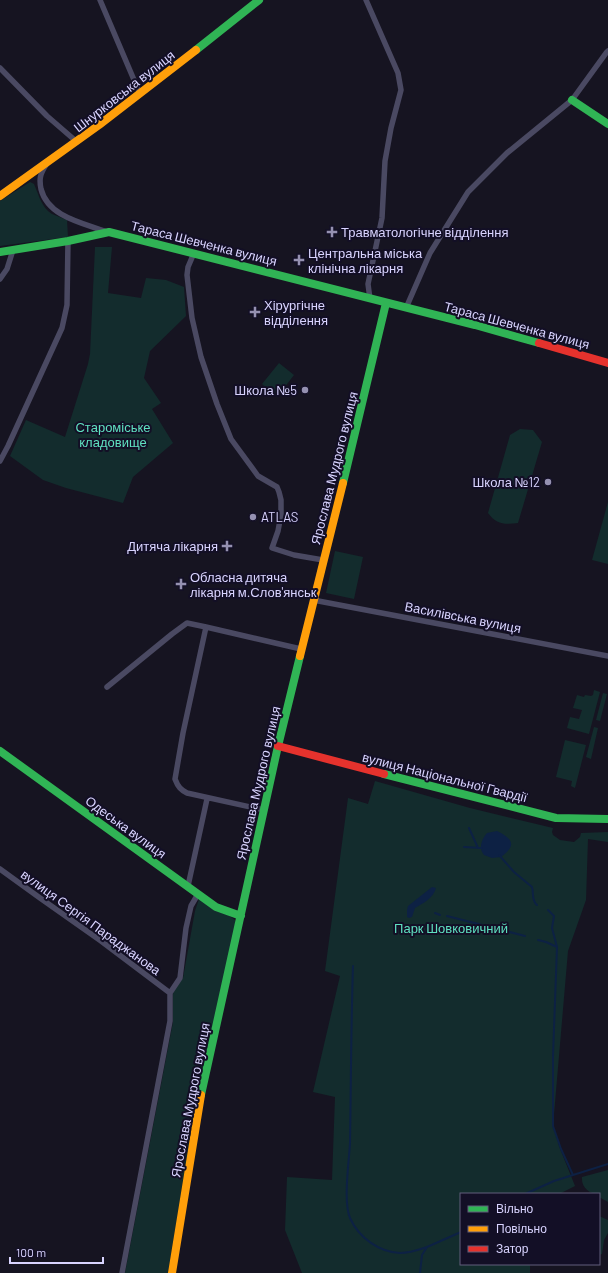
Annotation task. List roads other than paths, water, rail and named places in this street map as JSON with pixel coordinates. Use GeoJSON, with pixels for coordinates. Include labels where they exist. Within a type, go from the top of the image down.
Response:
{"type":"FeatureCollection","features":[{"type":"Feature","properties":{"kind":"street"},"geometry":{"type":"LineString","coordinates":[[100,0],[140,94]]}},
{"type":"Feature","properties":{"kind":"street","name":"Шнурковська вулиця"},"geometry":{"type":"LineString","coordinates":[[0,196],[77,142],[259,0]]}},
{"type":"Feature","properties":{"kind":"street"},"geometry":{"type":"LineString","coordinates":[[366,0],[398,73],[401,90],[391,128],[385,161],[382,218],[368,284],[370,299]]}},
{"type":"Feature","properties":{"kind":"street"},"geometry":{"type":"LineString","coordinates":[[406,308],[430,253],[468,192],[507,153],[572,100],[608,51]]}},
{"type":"Feature","properties":{"kind":"street"},"geometry":{"type":"LineString","coordinates":[[0,68],[47,116],[77,142]]}},
{"type":"Feature","properties":{"kind":"street"},"geometry":{"type":"LineString","coordinates":[[572,100],[608,124]]}},
{"type":"Feature","properties":{"kind":"street"},"geometry":{"type":"LineString","coordinates":[[46,165],[41,174],[40,183],[43,195],[49,205],[58,213],[109,232]]}},
{"type":"Feature","properties":{"kind":"street","name":"Тараса Шевченка вулиця"},"geometry":{"type":"LineString","coordinates":[[0,252],[68,241],[109,232],[475,325],[608,363]]}},
{"type":"Feature","properties":{"kind":"street"},"geometry":{"type":"LineString","coordinates":[[0,461],[62,328],[67,305],[68,241]]}},
{"type":"Feature","properties":{"kind":"street"},"geometry":{"type":"LineString","coordinates":[[0,279],[6,269],[13,250]]}},
{"type":"Feature","properties":{"kind":"street"},"geometry":{"type":"LineString","coordinates":[[194,253],[188,267],[187,275],[192,318],[201,357],[217,404],[231,439],[258,476],[277,486],[279,492],[281,500],[280,515],[278,531],[272,548],[294,555],[323,560]]}},
{"type":"Feature","properties":{"kind":"street","name":"Ярослава Мудрого вулиця"},"geometry":{"type":"LineString","coordinates":[[172,1273],[199,1106],[278,746],[323,560],[349,461],[386,303]]}},
{"type":"Feature","properties":{"kind":"street","name":"Василівська вулиця"},"geometry":{"type":"LineString","coordinates":[[314,600],[608,656]]}},
{"type":"Feature","properties":{"kind":"street"},"geometry":{"type":"LineString","coordinates":[[107,687],[172,634],[187,624],[206,627],[301,650]]}},
{"type":"Feature","properties":{"kind":"street"},"geometry":{"type":"LineString","coordinates":[[206,627],[183,733],[175,780],[181,790],[187,793],[207,799],[264,810]]}},
{"type":"Feature","properties":{"kind":"street","name":"вулиця Національної Гвардії"},"geometry":{"type":"LineString","coordinates":[[278,746],[453,793],[556,818],[608,819]]}},
{"type":"Feature","properties":{"kind":"street","name":"Одеська вулиця"},"geometry":{"type":"LineString","coordinates":[[0,750],[216,907],[241,916]]}},
{"type":"Feature","properties":{"kind":"street"},"geometry":{"type":"LineString","coordinates":[[188,886],[207,799]]}},
{"type":"Feature","properties":{"kind":"street","name":"вулиця Сергія Параджанова"},"geometry":{"type":"LineString","coordinates":[[0,869],[101,941],[170,993]]}},
{"type":"Feature","properties":{"kind":"street"},"geometry":{"type":"LineString","coordinates":[[122,1273],[170,1021],[170,993],[180,978],[186,928],[191,906],[198,894]]}},
{"type":"Feature","properties":{"kind":"water"},"geometry":{"type":"Polygon","coordinates":[[[497,831],[510,840],[511,846],[501,857],[492,858],[484,855],[481,849],[481,844],[487,833],[497,831]]]}},
{"type":"Feature","properties":{"kind":"water"},"geometry":{"type":"Polygon","coordinates":[[[432,887],[436,888],[433,895],[415,908],[412,917],[407,917],[408,906],[432,887]]]}},
{"type":"Feature","properties":{"kind":"waterway"},"geometry":{"type":"LineString","coordinates":[[469,828],[478,848]]}},
{"type":"Feature","properties":{"kind":"waterway"},"geometry":{"type":"LineString","coordinates":[[464,847],[482,848]]}},
{"type":"Feature","properties":{"kind":"waterway"},"geometry":{"type":"LineString","coordinates":[[499,855],[514,872],[532,887],[533,899],[537,905]]}},
{"type":"Feature","properties":{"kind":"waterway"},"geometry":{"type":"LineString","coordinates":[[548,910],[554,916],[552,928],[557,947],[553,1056],[553,1126],[561,1149],[573,1175]]}},
{"type":"Feature","properties":{"kind":"waterway"},"geometry":{"type":"LineString","coordinates":[[435,913],[440,915]]}},
{"type":"Feature","properties":{"kind":"waterway"},"geometry":{"type":"LineString","coordinates":[[447,916],[525,936]]}},
{"type":"Feature","properties":{"kind":"waterway"},"geometry":{"type":"LineString","coordinates":[[538,940],[557,947]]}},
{"type":"Feature","properties":{"kind":"waterway"},"geometry":{"type":"LineString","coordinates":[[353,966],[350,1143],[347,1192],[348,1211],[350,1218],[359,1232],[364,1238],[377,1247],[400,1253],[411,1252],[427,1247]]}},
{"type":"Feature","properties":{"kind":"waterway"},"geometry":{"type":"LineString","coordinates":[[527,1193],[554,1181],[608,1164]]}},
{"type":"Feature","properties":{"kind":"waterway"},"geometry":{"type":"LineString","coordinates":[[420,1273],[422,1255],[427,1247],[460,1232]]}},
{"type":"Feature","properties":{"kind":"place","name":"Травматологічне відділення"},"geometry":{"type":"Point","coordinates":[332,232]}},
{"type":"Feature","properties":{"kind":"place","name":"Центральна міська клінічна лікарня"},"geometry":{"type":"Point","coordinates":[299,260]}},
{"type":"Feature","properties":{"kind":"place","name":"Хірургічне відділення"},"geometry":{"type":"Point","coordinates":[255,312]}},
{"type":"Feature","properties":{"kind":"place","name":"Школа №5"},"geometry":{"type":"Point","coordinates":[305,390]}},
{"type":"Feature","properties":{"kind":"place","name":"Школа №12"},"geometry":{"type":"Point","coordinates":[548,482]}},
{"type":"Feature","properties":{"kind":"place","name":"ATLAS"},"geometry":{"type":"Point","coordinates":[253,517]}},
{"type":"Feature","properties":{"kind":"place","name":"Дитяча лікарня"},"geometry":{"type":"Point","coordinates":[227,546]}},
{"type":"Feature","properties":{"kind":"place","name":"Обласна дитяча лікарня м.Слов'янськ"},"geometry":{"type":"Point","coordinates":[181,584]}},
{"type":"Feature","properties":{"kind":"park label","name":"Староміське кладовище"},"geometry":{"type":"Point","coordinates":[113,434]}},
{"type":"Feature","properties":{"kind":"park label","name":"Парк Шовковичний"},"geometry":{"type":"Point","coordinates":[451,928]}}]}
